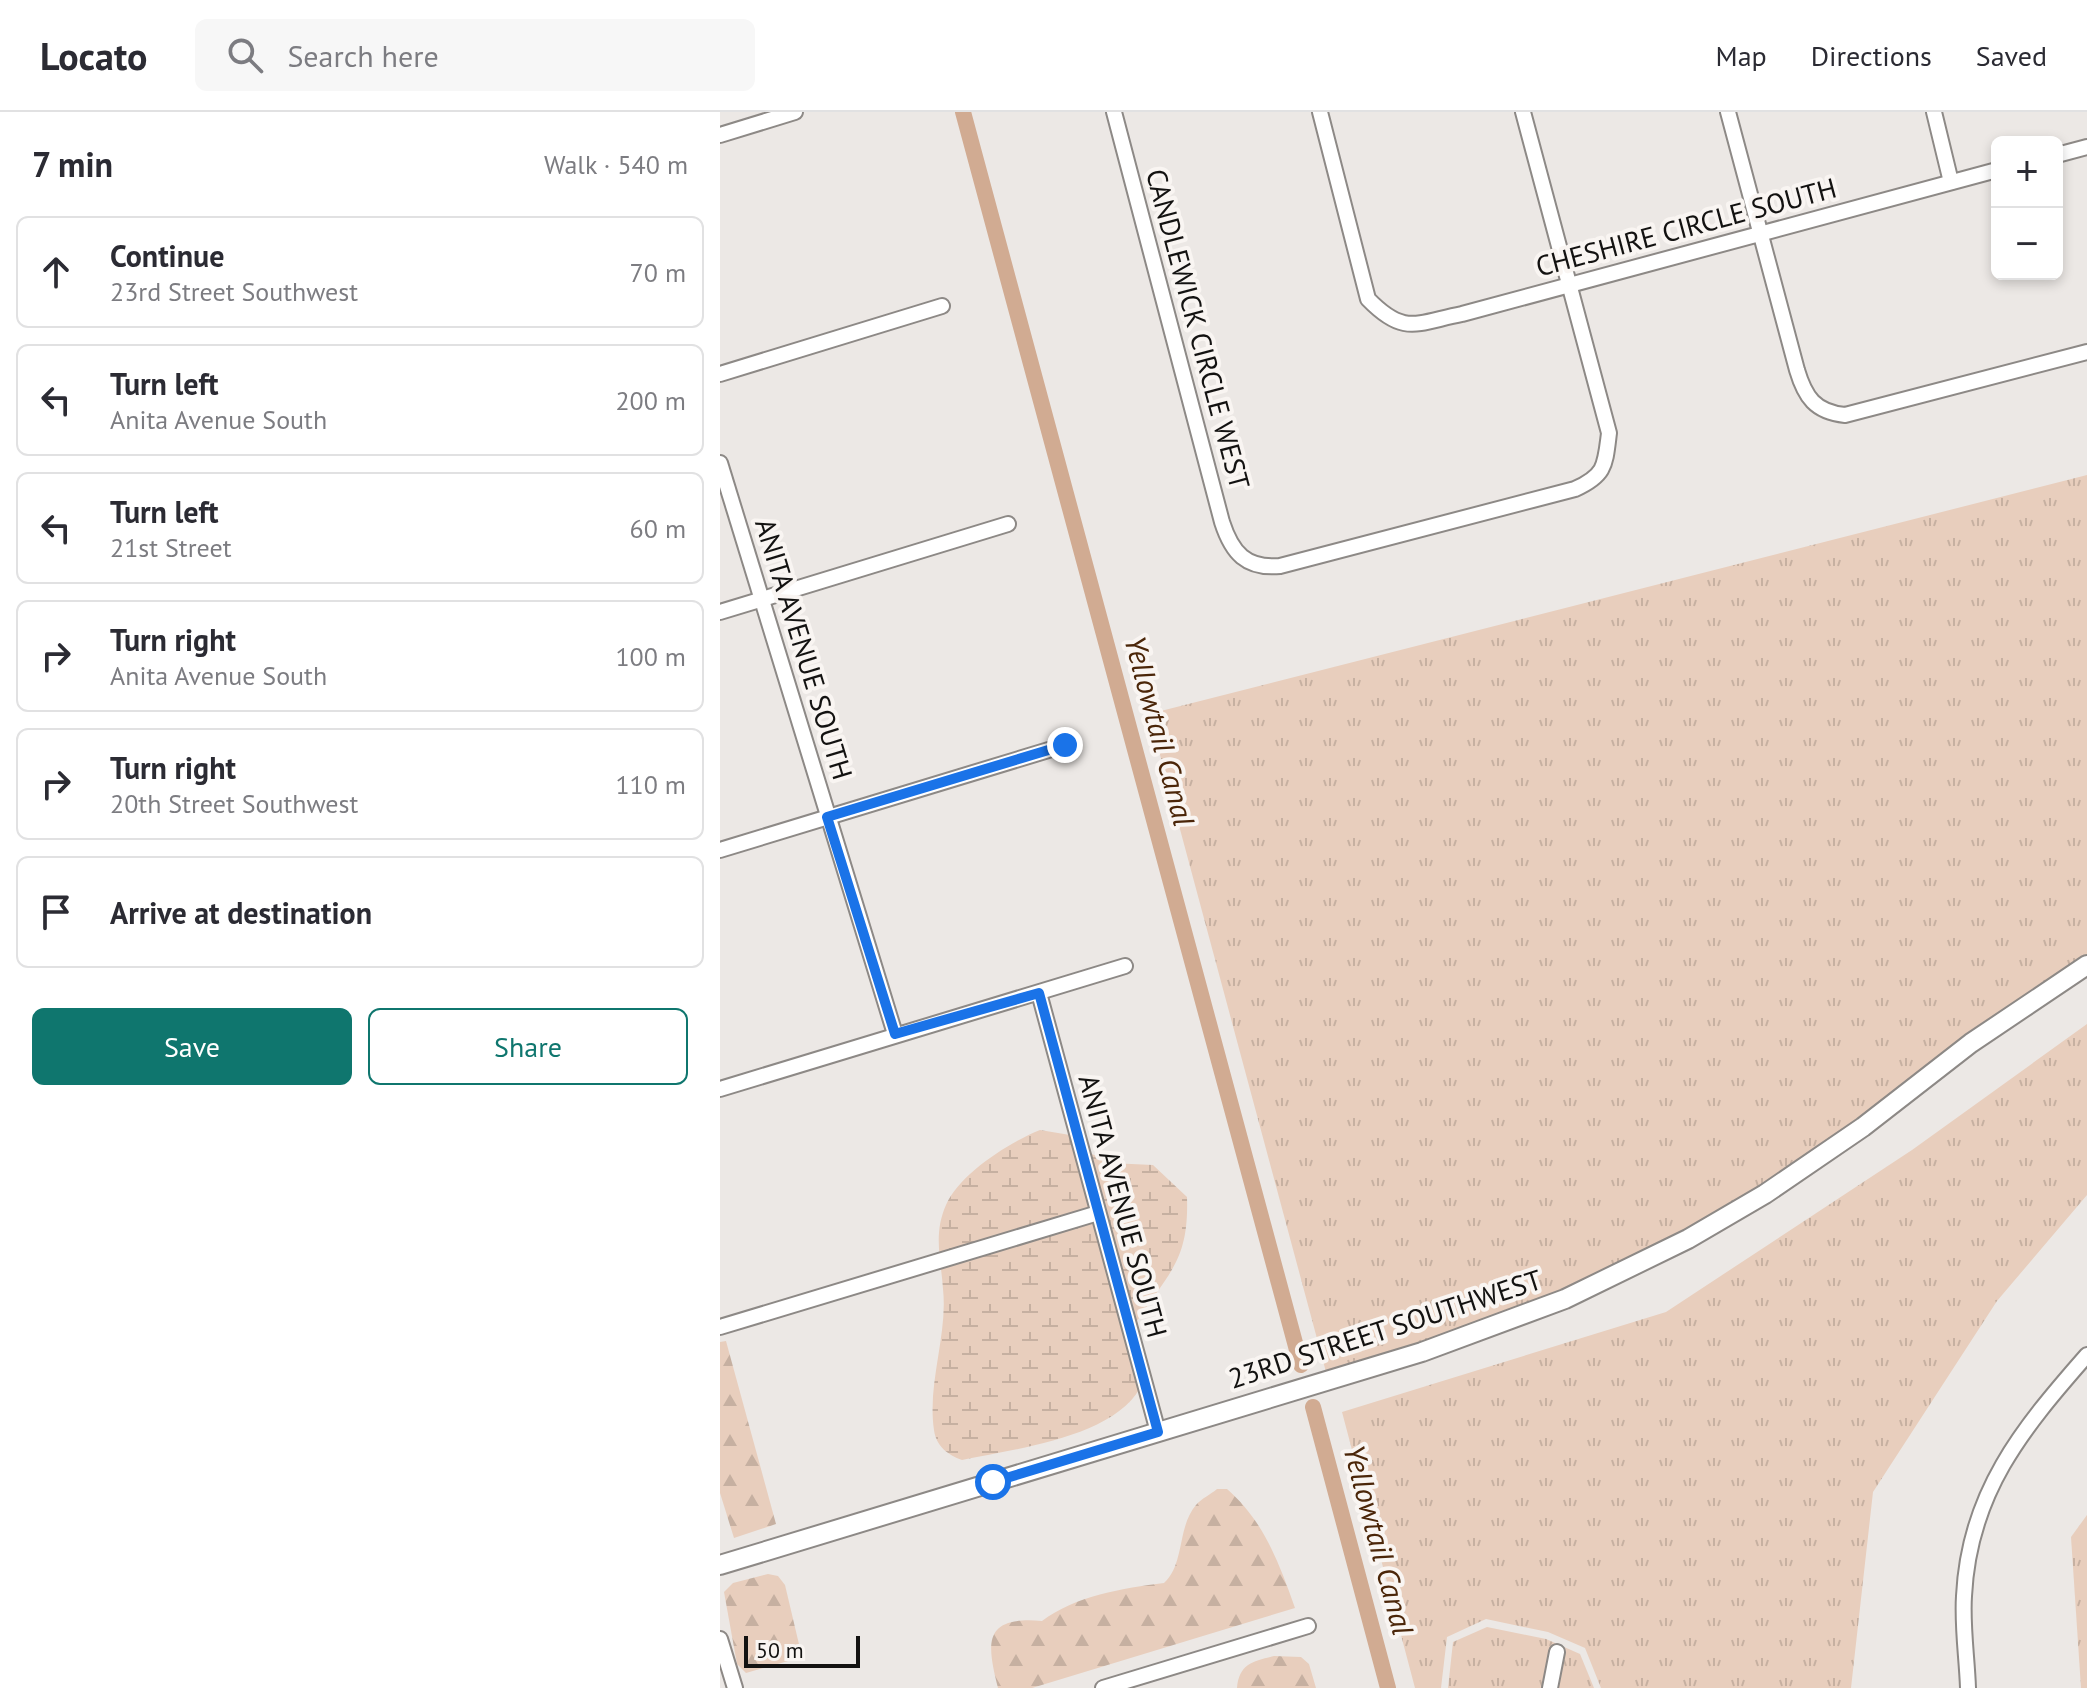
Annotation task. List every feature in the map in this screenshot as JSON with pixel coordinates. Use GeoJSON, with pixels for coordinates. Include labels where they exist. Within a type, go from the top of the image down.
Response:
{"type":"FeatureCollection","features":[{"type":"Feature","properties":{"kind":"street"},"geometry":{"type":"LineString","coordinates":[[720,135],[795,112]]}},
{"type":"Feature","properties":{"kind":"street","name":"CANDLEWICK CIRCLE WEST"},"geometry":{"type":"LineString","coordinates":[[1114,112],[1222,522],[1238,557],[1261,568],[1280,566],[1575,489],[1594,480],[1605,466],[1609,433],[1569,284]]}},
{"type":"Feature","properties":{"kind":"street","name":"CHESHIRE CIRCLE SOUTH"},"geometry":{"type":"LineString","coordinates":[[1320,112],[1368,299],[1388,320],[1404,325],[1462,314],[1991,172]]}},
{"type":"Feature","properties":{"kind":"street"},"geometry":{"type":"LineString","coordinates":[[1523,112],[1569,284]]}},
{"type":"Feature","properties":{"kind":"street"},"geometry":{"type":"LineString","coordinates":[[1728,112],[1802,389],[1812,404],[1829,414],[1845,415],[2087,352]]}},
{"type":"Feature","properties":{"kind":"street"},"geometry":{"type":"LineString","coordinates":[[1934,112],[1951,182]]}},
{"type":"Feature","properties":{"kind":"street"},"geometry":{"type":"LineString","coordinates":[[2063,153],[2087,147]]}},
{"type":"Feature","properties":{"kind":"street"},"geometry":{"type":"LineString","coordinates":[[720,374],[942,306]]}},
{"type":"Feature","properties":{"kind":"street","name":"ANITA AVENUE SOUTH"},"geometry":{"type":"LineString","coordinates":[[720,463],[895,1034]]}},
{"type":"Feature","properties":{"kind":"street"},"geometry":{"type":"LineString","coordinates":[[720,612],[1008,524]]}},
{"type":"Feature","properties":{"kind":"street"},"geometry":{"type":"LineString","coordinates":[[720,850],[1065,745]]}},
{"type":"Feature","properties":{"kind":"street","name":"23RD STREET SOUTHWEST"},"geometry":{"type":"LineString","coordinates":[[720,1565],[1462,1339],[1565,1299],[1630,1269],[1739,1210],[1812,1164],[1971,1043],[2087,965]]}},
{"type":"Feature","properties":{"kind":"street"},"geometry":{"type":"LineString","coordinates":[[720,1089],[1125,966]]}},
{"type":"Feature","properties":{"kind":"street","name":"ANITA AVENUE SOUTH"},"geometry":{"type":"LineString","coordinates":[[1039,993],[1158,1432]]}},
{"type":"Feature","properties":{"kind":"street"},"geometry":{"type":"LineString","coordinates":[[720,1327],[1098,1213]]}},
{"type":"Feature","properties":{"kind":"street"},"geometry":{"type":"LineString","coordinates":[[1968,1688],[1963,1596],[1972,1533],[2015,1440],[2087,1355]]}},
{"type":"Feature","properties":{"kind":"street"},"geometry":{"type":"LineString","coordinates":[[1103,1688],[1308,1626]]}},
{"type":"Feature","properties":{"kind":"street"},"geometry":{"type":"LineString","coordinates":[[720,1639],[735,1688]]}},
{"type":"Feature","properties":{"kind":"street"},"geometry":{"type":"LineString","coordinates":[[1550,1688],[1557,1652]]}},
{"type":"Feature","properties":{"kind":"green space"},"geometry":{"type":"Polygon","coordinates":[[[2087,475],[2087,954],[1802,1159],[1709,1217],[1603,1271],[1495,1316],[1326,1372],[1149,714],[2087,475]]]}},
{"type":"Feature","properties":{"kind":"green space"},"geometry":{"type":"Polygon","coordinates":[[[2087,1024],[2087,1195],[1997,1301],[1873,1492],[1851,1688],[1601,1688],[1585,1648],[1548,1632],[1486,1619],[1447,1637],[1441,1688],[1415,1688],[1342,1412],[1666,1312],[1912,1150],[2087,1024]]]}},
{"type":"Feature","properties":{"kind":"green space"},"geometry":{"type":"Polygon","coordinates":[[[1040,1130],[1070,1135],[1086,1151],[1110,1163],[1153,1165],[1187,1197],[1185,1236],[1175,1264],[1137,1321],[1143,1355],[1143,1381],[1126,1405],[1108,1419],[1060,1439],[962,1460],[944,1449],[937,1441],[934,1430],[933,1395],[944,1306],[939,1247],[942,1216],[953,1193],[974,1171],[1014,1142],[1040,1130]]]}},
{"type":"Feature","properties":{"kind":"green space"},"geometry":{"type":"Polygon","coordinates":[[[726,1341],[776,1524],[734,1538],[720,1493],[720,1342],[726,1341]]]}},
{"type":"Feature","properties":{"kind":"green space"},"geometry":{"type":"Polygon","coordinates":[[[1217,1489],[1227,1489],[1261,1529],[1295,1608],[1032,1688],[998,1688],[991,1645],[999,1628],[1009,1623],[1042,1621],[1069,1605],[1100,1594],[1164,1583],[1175,1566],[1190,1514],[1198,1503],[1217,1489]]]}},
{"type":"Feature","properties":{"kind":"green space"},"geometry":{"type":"Polygon","coordinates":[[[2087,1515],[2087,1688],[2081,1688],[2071,1537],[2087,1515]]]}},
{"type":"Feature","properties":{"kind":"green space"},"geometry":{"type":"Polygon","coordinates":[[[768,1574],[778,1576],[785,1585],[802,1657],[746,1673],[737,1664],[724,1592],[733,1583],[768,1574]]]}},
{"type":"Feature","properties":{"kind":"green space"},"geometry":{"type":"Polygon","coordinates":[[[1487,1627],[1546,1639],[1580,1654],[1594,1688],[1448,1688],[1453,1642],[1487,1627]]]}},
{"type":"Feature","properties":{"kind":"green space"},"geometry":{"type":"Polygon","coordinates":[[[1274,1656],[1301,1657],[1309,1664],[1316,1688],[1237,1688],[1238,1680],[1248,1665],[1274,1656]]]}},
{"type":"Feature","properties":{"kind":"waterway","name":"Yellowtail Canal"},"geometry":{"type":"LineString","coordinates":[[963,112],[1301,1365]]}},
{"type":"Feature","properties":{"kind":"waterway","name":"Yellowtail Canal"},"geometry":{"type":"LineString","coordinates":[[1313,1407],[1388,1688]]}},
{"type":"Feature","properties":{"kind":"route"},"geometry":{"type":"LineString","coordinates":[[993,1482],[1158,1432],[1039,993],[895,1034],[827,817],[1065,745]]}}]}
